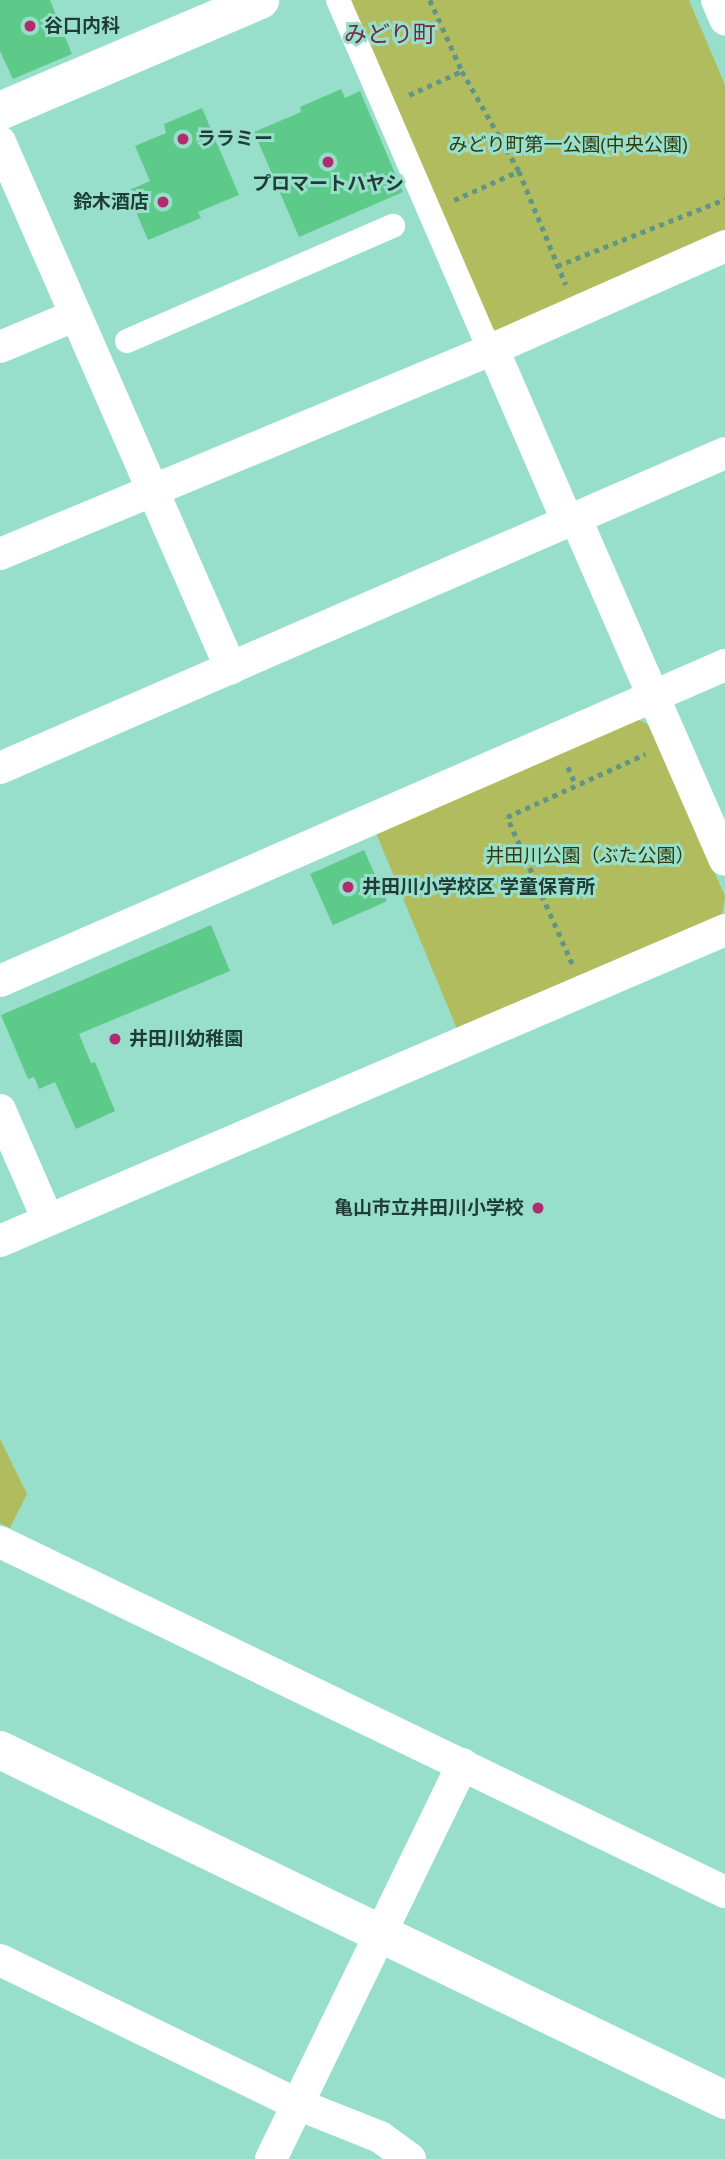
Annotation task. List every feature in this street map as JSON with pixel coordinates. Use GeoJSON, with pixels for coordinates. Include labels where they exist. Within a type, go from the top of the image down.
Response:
{"type":"FeatureCollection","features":[{"type":"Feature","properties":{"kind":"street"},"geometry":{"type":"LineString","coordinates":[[0,111],[260,0]]}},
{"type":"Feature","properties":{"kind":"street"},"geometry":{"type":"LineString","coordinates":[[338,0],[483,335],[493,349],[653,696],[725,860]]}},
{"type":"Feature","properties":{"kind":"street"},"geometry":{"type":"LineString","coordinates":[[717,0],[725,19]]}},
{"type":"Feature","properties":{"kind":"street"},"geometry":{"type":"LineString","coordinates":[[0,142],[231,668]]}},
{"type":"Feature","properties":{"kind":"street"},"geometry":{"type":"LineString","coordinates":[[127,341],[393,226]]}},
{"type":"Feature","properties":{"kind":"street"},"geometry":{"type":"LineString","coordinates":[[0,554],[152,488],[493,349],[725,246]]}},
{"type":"Feature","properties":{"kind":"street"},"geometry":{"type":"LineString","coordinates":[[0,347],[76,314]]}},
{"type":"Feature","properties":{"kind":"street"},"geometry":{"type":"LineString","coordinates":[[0,768],[725,453]]}},
{"type":"Feature","properties":{"kind":"street"},"geometry":{"type":"LineString","coordinates":[[0,981],[725,666]]}},
{"type":"Feature","properties":{"kind":"street"},"geometry":{"type":"LineString","coordinates":[[0,1241],[725,930]]}},
{"type":"Feature","properties":{"kind":"street"},"geometry":{"type":"LineString","coordinates":[[0,1110],[48,1220]]}},
{"type":"Feature","properties":{"kind":"street"},"geometry":{"type":"LineString","coordinates":[[0,1542],[725,1892]]}},
{"type":"Feature","properties":{"kind":"street"},"geometry":{"type":"LineString","coordinates":[[0,1750],[725,2100]]}},
{"type":"Feature","properties":{"kind":"street"},"geometry":{"type":"LineString","coordinates":[[271,2159],[463,1764]]}},
{"type":"Feature","properties":{"kind":"street"},"geometry":{"type":"LineString","coordinates":[[0,1960],[298,2104],[380,2137],[410,2159]]}},
{"type":"Feature","properties":{"kind":"path"},"geometry":{"type":"LineString","coordinates":[[430,0],[462,71],[519,171],[576,312]]}},
{"type":"Feature","properties":{"kind":"path"},"geometry":{"type":"LineString","coordinates":[[383,107],[462,71]]}},
{"type":"Feature","properties":{"kind":"path"},"geometry":{"type":"LineString","coordinates":[[429,211],[519,171]]}},
{"type":"Feature","properties":{"kind":"path"},"geometry":{"type":"LineString","coordinates":[[557,265],[725,199]]}},
{"type":"Feature","properties":{"kind":"path"},"geometry":{"type":"LineString","coordinates":[[585,992],[507,817],[647,753]]}},
{"type":"Feature","properties":{"kind":"green space","name":"みどり町第一公園(中央公園)"},"geometry":{"type":"Polygon","coordinates":[[[344,0],[689,0],[725,85],[725,236],[493,332],[344,0]]]}},
{"type":"Feature","properties":{"kind":"green space","name":"井田川公園（ぶた公園）"},"geometry":{"type":"Polygon","coordinates":[[[637,719],[649,725],[725,896],[722,916],[457,1029],[376,833],[637,719]]]}},
{"type":"Feature","properties":{"kind":"green space"},"geometry":{"type":"Polygon","coordinates":[[[0,1439],[27,1494],[10,1528],[0,1523],[0,1439]]]}},
{"type":"Feature","properties":{"kind":"building","name":"谷口内科"},"geometry":{"type":"Polygon","coordinates":[[[0,0],[50,0],[72,54],[13,79],[0,51],[0,0]]]}},
{"type":"Feature","properties":{"kind":"building","name":"プロマートハヤシ"},"geometry":{"type":"Polygon","coordinates":[[[341,89],[345,98],[360,91],[403,192],[299,237],[254,132],[301,112],[300,107],[341,89]]]}},
{"type":"Feature","properties":{"kind":"building"},"geometry":{"type":"Polygon","coordinates":[[[202,108],[239,195],[198,212],[201,218],[148,240],[127,191],[150,181],[135,146],[166,133],[164,124],[202,108]]]}},
{"type":"Feature","properties":{"kind":"building","name":"井田川小学校区 学童保育所"},"geometry":{"type":"Polygon","coordinates":[[[364,850],[387,901],[333,925],[310,874],[364,850]]]}},
{"type":"Feature","properties":{"kind":"building","name":"井田川幼稚園"},"geometry":{"type":"Polygon","coordinates":[[[211,925],[230,971],[79,1034],[91,1063],[95,1062],[115,1111],[76,1129],[55,1082],[39,1089],[34,1077],[28,1079],[1,1015],[211,925]]]}},
{"type":"Feature","properties":{"kind":"place","name":"谷口内科"},"geometry":{"type":"Point","coordinates":[30,26]}},
{"type":"Feature","properties":{"kind":"place","name":"ララミー"},"geometry":{"type":"Point","coordinates":[183,139]}},
{"type":"Feature","properties":{"kind":"place","name":"プロマートハヤシ"},"geometry":{"type":"Point","coordinates":[328,162]}},
{"type":"Feature","properties":{"kind":"place","name":"鈴木酒店"},"geometry":{"type":"Point","coordinates":[163,202]}},
{"type":"Feature","properties":{"kind":"place","name":"井田川小学校区 学童保育所"},"geometry":{"type":"Point","coordinates":[348,887]}},
{"type":"Feature","properties":{"kind":"place","name":"井田川幼稚園"},"geometry":{"type":"Point","coordinates":[115,1039]}},
{"type":"Feature","properties":{"kind":"place","name":"亀山市立井田川小学校"},"geometry":{"type":"Point","coordinates":[538,1208]}},
{"type":"Feature","properties":{"kind":"district","name":"みどり町"},"geometry":{"type":"Point","coordinates":[390,33]}}]}
